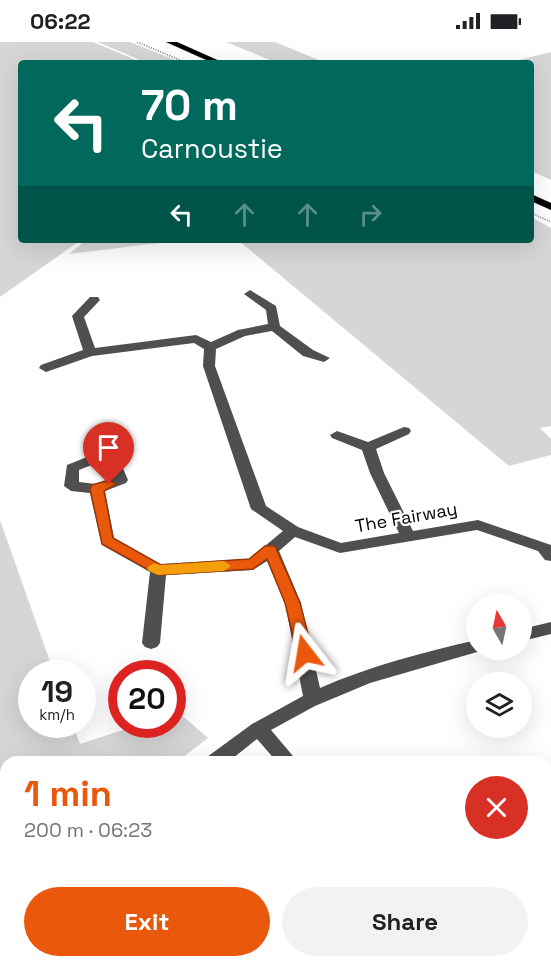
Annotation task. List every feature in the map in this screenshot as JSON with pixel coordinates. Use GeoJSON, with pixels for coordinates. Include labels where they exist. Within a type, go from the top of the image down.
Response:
{"type":"FeatureCollection","features":[{"type":"Feature","properties":{"kind":"main road"},"geometry":{"type":"LineString","coordinates":[[170,42],[213,60]]}},
{"type":"Feature","properties":{"kind":"main road"},"geometry":{"type":"LineString","coordinates":[[534,198],[551,207]]}},
{"type":"Feature","properties":{"kind":"street"},"geometry":{"type":"LineString","coordinates":[[250,294],[272,309],[274,327],[308,353],[324,358]]}},
{"type":"Feature","properties":{"kind":"street"},"geometry":{"type":"LineString","coordinates":[[90,352],[72,315],[93,300]]}},
{"type":"Feature","properties":{"kind":"street"},"geometry":{"type":"LineString","coordinates":[[46,368],[90,352],[196,339],[210,347],[242,333],[274,327]]}},
{"type":"Feature","properties":{"kind":"street","name":"The Fairway"},"geometry":{"type":"LineString","coordinates":[[210,347],[209,366],[259,509],[293,531],[340,548],[478,525],[549,549]]}},
{"type":"Feature","properties":{"kind":"street"},"geometry":{"type":"LineString","coordinates":[[337,435],[368,447],[404,431]]}},
{"type":"Feature","properties":{"kind":"street"},"geometry":{"type":"LineString","coordinates":[[368,447],[377,473],[408,535]]}},
{"type":"Feature","properties":{"kind":"street"},"geometry":{"type":"LineString","coordinates":[[97,489],[107,541],[158,570],[253,564],[293,531]]}},
{"type":"Feature","properties":{"kind":"street"},"geometry":{"type":"LineString","coordinates":[[270,549],[293,603],[313,699]]}},
{"type":"Feature","properties":{"kind":"street"},"geometry":{"type":"LineString","coordinates":[[151,644],[158,570]]}},
{"type":"Feature","properties":{"kind":"street"},"geometry":{"type":"LineString","coordinates":[[532,633],[551,628]]}},
{"type":"Feature","properties":{"kind":"street"},"geometry":{"type":"LineString","coordinates":[[222,756],[259,729],[313,699],[380,673],[466,649]]}},
{"type":"Feature","properties":{"kind":"street"},"geometry":{"type":"LineString","coordinates":[[259,729],[284,756]]}},
{"type":"Feature","properties":{"kind":"path"},"geometry":{"type":"LineString","coordinates":[[137,42],[180,60]]}},
{"type":"Feature","properties":{"kind":"path"},"geometry":{"type":"LineString","coordinates":[[534,214],[551,222]]}},
{"type":"Feature","properties":{"kind":"shaded area"},"geometry":{"type":"Polygon","coordinates":[[[0,42],[93,42],[136,60],[18,60],[18,243],[77,243],[0,297],[0,42]]]}},
{"type":"Feature","properties":{"kind":"shaded area"},"geometry":{"type":"Polygon","coordinates":[[[98,42],[130,42],[175,60],[140,60],[98,42]]]}},
{"type":"Feature","properties":{"kind":"shaded area"},"geometry":{"type":"Polygon","coordinates":[[[226,42],[275,42],[319,60],[270,60],[226,42]]]}},
{"type":"Feature","properties":{"kind":"shaded area"},"geometry":{"type":"Polygon","coordinates":[[[551,52],[551,180],[534,172],[534,60],[519,60],[551,52]]]}},
{"type":"Feature","properties":{"kind":"shaded area"},"geometry":{"type":"Polygon","coordinates":[[[534,219],[551,228],[551,426],[540,428],[551,439],[551,455],[509,466],[242,243],[534,243],[534,219]]]}},
{"type":"Feature","properties":{"kind":"shaded area"},"geometry":{"type":"Polygon","coordinates":[[[82,243],[159,243],[69,254],[82,243]]]}},
{"type":"Feature","properties":{"kind":"shaded area"},"geometry":{"type":"Polygon","coordinates":[[[0,520],[49,660],[18,660],[18,738],[78,738],[80,744],[108,735],[108,738],[186,738],[186,719],[208,738],[185,756],[0,756],[0,520]]]}},
{"type":"Feature","properties":{"kind":"slow traffic"},"geometry":{"type":"LineString","coordinates":[[154,568],[158,570],[224,566]]}},
{"type":"Feature","properties":{"kind":"route"},"geometry":{"type":"LineString","coordinates":[[109,484],[97,489],[107,541],[158,570],[253,564],[270,549],[293,603],[305,653]]}}]}
